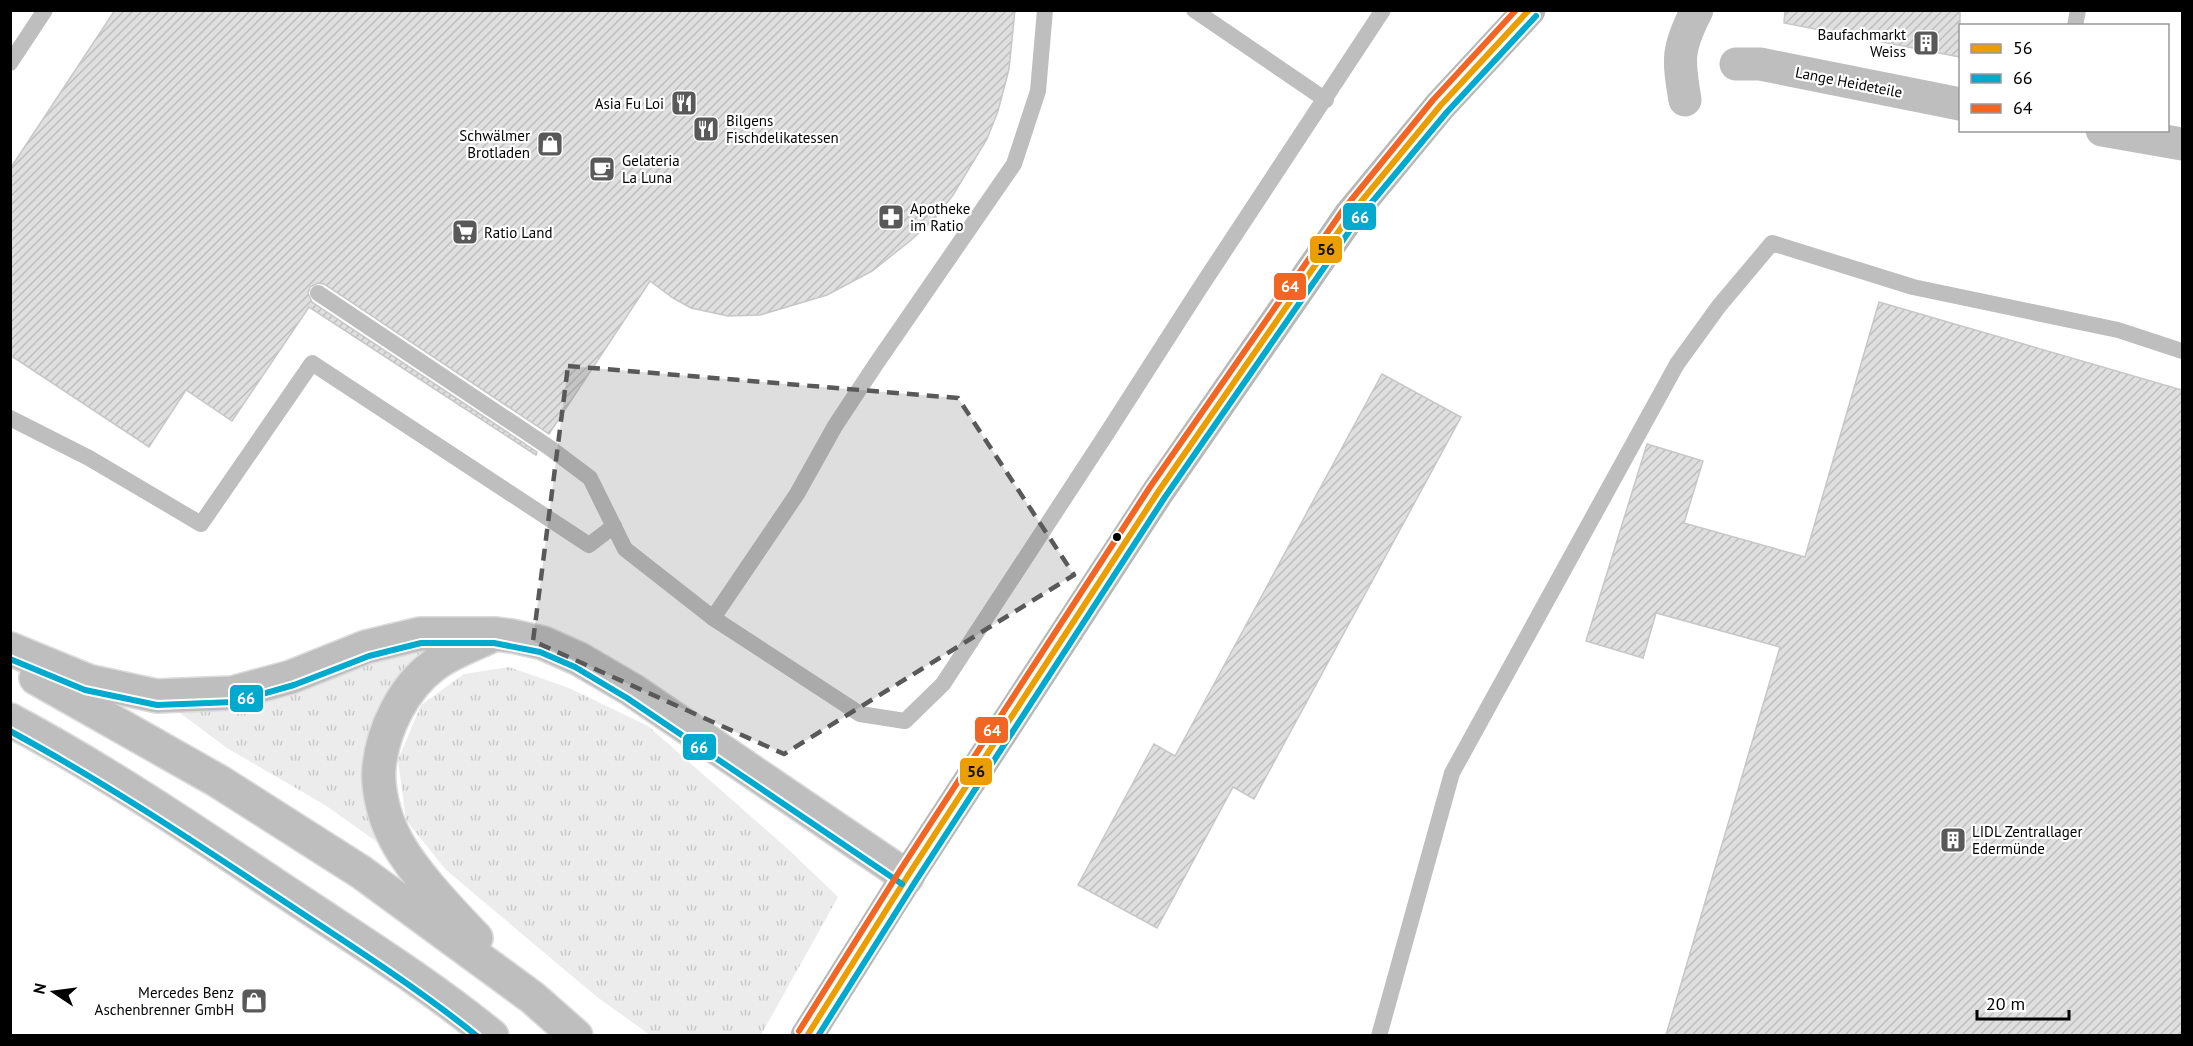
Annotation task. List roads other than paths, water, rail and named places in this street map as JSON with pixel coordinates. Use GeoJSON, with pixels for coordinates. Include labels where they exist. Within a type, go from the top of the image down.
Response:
{"type":"FeatureCollection","features":[{"type":"Feature","properties":{"kind":"main road"},"geometry":{"type":"LineString","coordinates":[[807,1035],[1158,492],[1350,215],[1440,106],[1529,10]]}},
{"type":"Feature","properties":{"kind":"main road"},"geometry":{"type":"LineString","coordinates":[[1685,100],[1678,62],[1684,35],[1697,10]]}},
{"type":"Feature","properties":{"kind":"main road","name":"Lange Heideteile"},"geometry":{"type":"LineString","coordinates":[[1736,64],[1760,64],[1959,104]]}},
{"type":"Feature","properties":{"kind":"main road"},"geometry":{"type":"LineString","coordinates":[[2113,132],[2182,144]]}},
{"type":"Feature","properties":{"kind":"main road"},"geometry":{"type":"LineString","coordinates":[[10,650],[88,681],[157,696],[232,693],[291,677],[366,647],[420,634],[495,634],[543,643],[579,659],[632,690],[907,877]]}},
{"type":"Feature","properties":{"kind":"main road"},"geometry":{"type":"LineString","coordinates":[[495,634],[456,651],[433,666],[402,700],[389,727],[383,748],[379,768],[381,792],[393,835],[413,865],[452,913],[533,998]]}},
{"type":"Feature","properties":{"kind":"main road"},"geometry":{"type":"LineString","coordinates":[[10,663],[218,781],[361,872],[533,998],[576,1035]]}},
{"type":"Feature","properties":{"kind":"main road"},"geometry":{"type":"LineString","coordinates":[[10,720],[65,749],[232,856],[450,1001],[492,1035]]}},
{"type":"Feature","properties":{"kind":"lane"},"geometry":{"type":"LineString","coordinates":[[10,63],[45,10]]}},
{"type":"Feature","properties":{"kind":"lane"},"geometry":{"type":"LineString","coordinates":[[713,618],[797,494],[835,426],[870,373],[1014,164],[1038,91],[1045,10]]}},
{"type":"Feature","properties":{"kind":"lane"},"geometry":{"type":"LineString","coordinates":[[1194,10],[1326,100]]}},
{"type":"Feature","properties":{"kind":"lane"},"geometry":{"type":"LineString","coordinates":[[318,292],[550,448],[590,478],[625,549],[713,618],[860,714],[905,721],[943,684],[1383,10]]}},
{"type":"Feature","properties":{"kind":"lane"},"geometry":{"type":"LineString","coordinates":[[1378,1035],[1452,773],[1677,364],[1719,306],[1772,243],[1913,287],[2118,330],[2182,351]]}},
{"type":"Feature","properties":{"kind":"lane"},"geometry":{"type":"LineString","coordinates":[[10,418],[89,458],[201,524],[312,363],[590,545],[614,526]]}},
{"type":"Feature","properties":{"kind":"place","name":"Baufachmarkt Weiss"},"geometry":{"type":"Point","coordinates":[1926,43]}},
{"type":"Feature","properties":{"kind":"place","name":"Asia Fu Loi"},"geometry":{"type":"Point","coordinates":[684,103]}},
{"type":"Feature","properties":{"kind":"place","name":"Bilgens Fischdelikatessen"},"geometry":{"type":"Point","coordinates":[706,129]}},
{"type":"Feature","properties":{"kind":"place","name":"Schwälmer Brotladen"},"geometry":{"type":"Point","coordinates":[550,144]}},
{"type":"Feature","properties":{"kind":"place","name":"Gelateria La Luna"},"geometry":{"type":"Point","coordinates":[602,169]}},
{"type":"Feature","properties":{"kind":"place","name":"Apotheke im Ratio"},"geometry":{"type":"Point","coordinates":[891,217]}},
{"type":"Feature","properties":{"kind":"place","name":"Ratio Land"},"geometry":{"type":"Point","coordinates":[465,232]}},
{"type":"Feature","properties":{"kind":"place","name":"LIDL Zentrallager Edermünde"},"geometry":{"type":"Point","coordinates":[1953,840]}},
{"type":"Feature","properties":{"kind":"place","name":"Mercedes Benz Aschenbrenner GmbH"},"geometry":{"type":"Point","coordinates":[254,1001]}}]}
